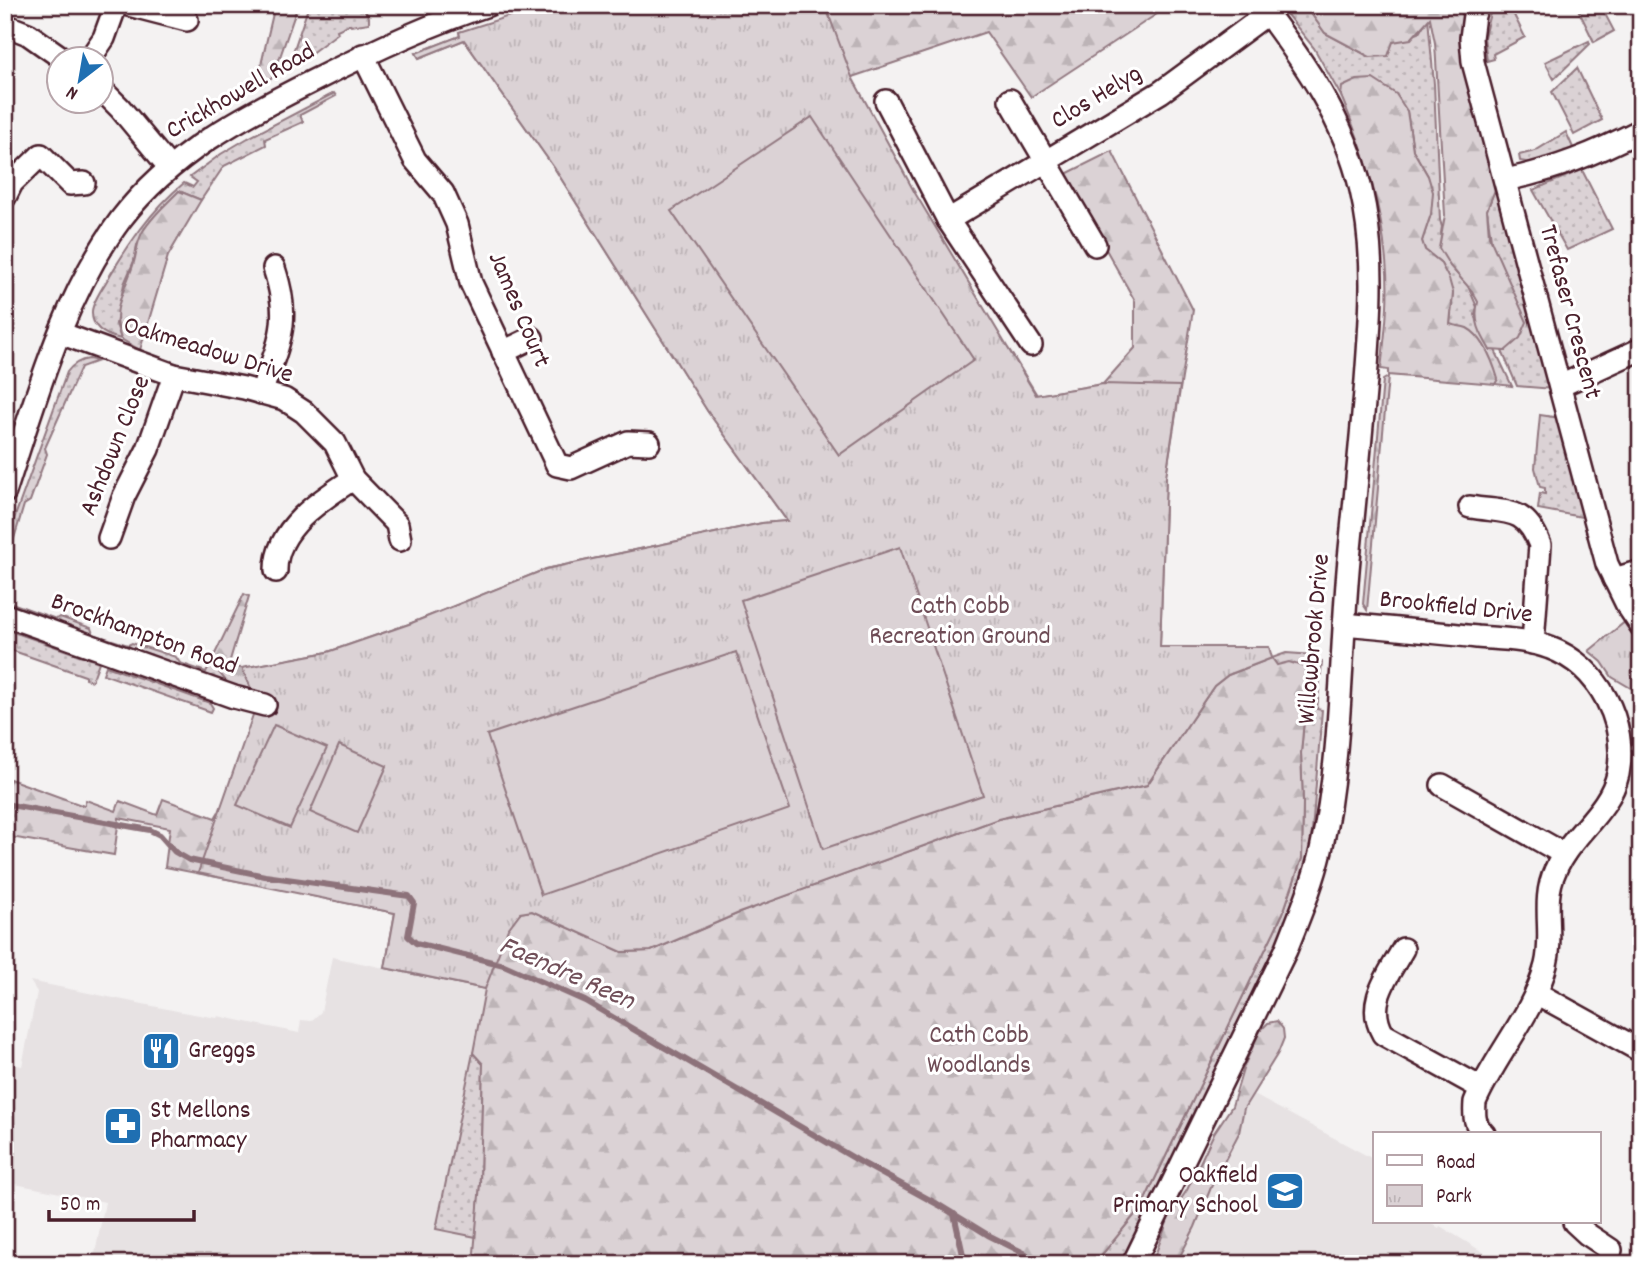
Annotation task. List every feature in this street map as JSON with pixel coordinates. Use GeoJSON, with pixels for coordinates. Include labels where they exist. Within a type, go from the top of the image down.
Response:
{"type":"FeatureCollection","features":[{"type":"Feature","properties":{"kind":"street"},"geometry":{"type":"LineString","coordinates":[[99,46],[116,5]]}},
{"type":"Feature","properties":{"kind":"street"},"geometry":{"type":"LineString","coordinates":[[129,5],[187,20]]}},
{"type":"Feature","properties":{"kind":"street","name":"Crickhowell Road"},"geometry":{"type":"LineString","coordinates":[[5,492],[12,451],[79,290],[121,219],[169,167],[222,130],[363,55],[488,5]]}},
{"type":"Feature","properties":{"kind":"street","name":"Trefaser Crescent"},"geometry":{"type":"LineString","coordinates":[[1478,5],[1471,38],[1472,62],[1602,548],[1614,579],[1641,626]]}},
{"type":"Feature","properties":{"kind":"street","name":"Clos Helyg"},"geometry":{"type":"LineString","coordinates":[[948,220],[1161,92],[1264,10]]}},
{"type":"Feature","properties":{"kind":"street","name":"Willowbrook Drive"},"geometry":{"type":"LineString","coordinates":[[1133,1264],[1286,950],[1313,880],[1321,848],[1333,766],[1371,319],[1370,246],[1360,188],[1336,119],[1299,56],[1264,10]]}},
{"type":"Feature","properties":{"kind":"street"},"geometry":{"type":"LineString","coordinates":[[5,24],[28,34],[46,47]]}},
{"type":"Feature","properties":{"kind":"street","name":"James Court"},"geometry":{"type":"LineString","coordinates":[[363,55],[415,160],[435,181],[448,203],[457,224],[471,283],[557,465],[571,468],[628,442],[649,443]]}},
{"type":"Feature","properties":{"kind":"street"},"geometry":{"type":"LineString","coordinates":[[1010,100],[1095,245]]}},
{"type":"Feature","properties":{"kind":"street"},"geometry":{"type":"LineString","coordinates":[[886,101],[948,220],[1031,345]]}},
{"type":"Feature","properties":{"kind":"street"},"geometry":{"type":"LineString","coordinates":[[116,104],[169,167]]}},
{"type":"Feature","properties":{"kind":"street"},"geometry":{"type":"LineString","coordinates":[[1505,180],[1542,172],[1588,157],[1641,130]]}},
{"type":"Feature","properties":{"kind":"street"},"geometry":{"type":"LineString","coordinates":[[5,197],[12,183],[41,155],[70,184],[84,183]]}},
{"type":"Feature","properties":{"kind":"street"},"geometry":{"type":"LineString","coordinates":[[261,393],[278,347],[284,309],[274,268]]}},
{"type":"Feature","properties":{"kind":"street","name":"Oakmeadow Drive"},"geometry":{"type":"LineString","coordinates":[[60,333],[174,375],[284,399],[304,412],[335,443],[353,480],[397,524],[400,540]]}},
{"type":"Feature","properties":{"kind":"street"},"geometry":{"type":"LineString","coordinates":[[503,352],[532,338]]}},
{"type":"Feature","properties":{"kind":"street"},"geometry":{"type":"LineString","coordinates":[[1560,386],[1641,349]]}},
{"type":"Feature","properties":{"kind":"street","name":"Ashdown Close"},"geometry":{"type":"LineString","coordinates":[[110,538],[124,496],[156,429],[174,375]]}},
{"type":"Feature","properties":{"kind":"street"},"geometry":{"type":"LineString","coordinates":[[276,571],[276,557],[301,519],[315,505],[353,480]]}},
{"type":"Feature","properties":{"kind":"street"},"geometry":{"type":"LineString","coordinates":[[1470,507],[1518,514],[1529,522],[1536,535],[1540,545],[1533,643]]}},
{"type":"Feature","properties":{"kind":"street"},"geometry":{"type":"LineString","coordinates":[[1614,579],[1641,572]]}},
{"type":"Feature","properties":{"kind":"street","name":"Brockhampton Road"},"geometry":{"type":"LineString","coordinates":[[5,615],[225,694],[265,705]]}},
{"type":"Feature","properties":{"kind":"street","name":"Brookfield Drive"},"geometry":{"type":"LineString","coordinates":[[1344,624],[1533,643],[1551,648],[1570,658],[1601,688],[1619,735],[1619,762],[1613,789],[1597,814],[1564,854],[1554,872],[1549,889],[1550,943],[1546,964],[1536,993],[1475,1102],[1474,1116],[1482,1132]]}},
{"type":"Feature","properties":{"kind":"street"},"geometry":{"type":"LineString","coordinates":[[1442,785],[1564,854]]}},
{"type":"Feature","properties":{"kind":"street"},"geometry":{"type":"LineString","coordinates":[[1402,949],[1377,995],[1377,1023],[1383,1034],[1481,1088]]}},
{"type":"Feature","properties":{"kind":"street"},"geometry":{"type":"LineString","coordinates":[[1536,993],[1641,1051]]}},
{"type":"Feature","properties":{"kind":"street"},"geometry":{"type":"LineString","coordinates":[[1576,1224],[1611,1250],[1607,1263]]}},
{"type":"Feature","properties":{"kind":"shaded area"},"geometry":{"type":"Polygon","coordinates":[[[332,957],[485,989],[473,1264],[93,1264],[105,1202],[5,1182],[5,1063],[22,1066],[37,992],[30,981],[299,1033],[301,1020],[311,1021],[321,1012],[332,957]]]}},
{"type":"Feature","properties":{"kind":"shaded area","name":"Oakfield Primary School"},"geometry":{"type":"Polygon","coordinates":[[[1243,1089],[1373,1159],[1373,1224],[1440,1226],[1493,1258],[1487,1264],[1161,1264],[1243,1089]]]}},
{"type":"Feature","properties":{"kind":"green space"},"geometry":{"type":"Polygon","coordinates":[[[275,5],[298,5],[273,77],[256,86],[275,5]]]}},
{"type":"Feature","properties":{"kind":"green space"},"geometry":{"type":"Polygon","coordinates":[[[309,5],[366,5],[369,23],[350,24],[337,30],[338,33],[290,69],[288,67],[309,5]]]}},
{"type":"Feature","properties":{"kind":"green space","name":"Cath Cobb Recreation Ground"},"geometry":{"type":"Polygon","coordinates":[[[544,5],[825,5],[852,77],[915,193],[1036,395],[1103,384],[1180,386],[1166,476],[1160,647],[1269,647],[1272,658],[1228,675],[1214,686],[1147,785],[998,819],[739,913],[651,951],[622,952],[532,911],[520,913],[508,929],[485,989],[385,968],[395,913],[198,873],[255,709],[253,693],[242,668],[328,652],[409,624],[546,569],[762,523],[787,521],[708,412],[555,169],[464,40],[419,58],[416,53],[460,36],[459,32],[544,5]]]}},
{"type":"Feature","properties":{"kind":"green space","name":"Cath Cobb Woodlands"},"geometry":{"type":"Polygon","coordinates":[[[617,5],[1157,5],[1160,12],[1031,97],[986,32],[852,77],[788,87],[1010,351],[1037,395],[1103,384],[1135,348],[1135,301],[1064,175],[1112,151],[1193,310],[1166,476],[1160,647],[1209,675],[794,540],[519,913],[532,911],[622,952],[651,951],[739,913],[998,819],[1147,785],[1214,686],[1228,675],[1272,658],[1277,665],[1289,662],[1305,667],[1308,676],[1301,753],[1302,858],[1283,913],[1141,1208],[1093,1264],[473,1264],[480,1184],[483,1064],[473,1053],[485,989],[385,968],[395,913],[307,895],[281,698],[231,687],[211,662],[244,594],[249,596],[228,667],[242,668],[328,652],[409,624],[546,569],[762,523],[787,521],[708,412],[555,169],[464,40],[419,58],[416,53],[460,36],[459,32],[617,5]]]}},
{"type":"Feature","properties":{"kind":"green space"},"geometry":{"type":"Polygon","coordinates":[[[1279,5],[1305,5],[1325,33],[1370,57],[1393,42],[1419,33],[1428,18],[1441,233],[1450,266],[1468,286],[1477,307],[1475,315],[1490,350],[1495,350],[1512,386],[1495,384],[1497,376],[1450,325],[1453,293],[1440,262],[1425,250],[1422,241],[1431,214],[1428,176],[1413,150],[1407,111],[1343,87],[1341,96],[1314,48],[1279,5]]]}},
{"type":"Feature","properties":{"kind":"green space"},"geometry":{"type":"Polygon","coordinates":[[[1305,5],[1470,5],[1496,187],[1487,210],[1489,236],[1527,322],[1520,338],[1505,351],[1490,350],[1478,327],[1478,302],[1439,248],[1445,215],[1435,43],[1430,18],[1411,39],[1393,42],[1388,56],[1370,57],[1325,33],[1305,5]]]}},
{"type":"Feature","properties":{"kind":"green space"},"geometry":{"type":"Polygon","coordinates":[[[1492,5],[1509,5],[1525,37],[1493,54],[1494,59],[1487,61],[1484,37],[1492,5]]]}},
{"type":"Feature","properties":{"kind":"green space"},"geometry":{"type":"Polygon","coordinates":[[[1576,5],[1622,5],[1605,14],[1614,31],[1594,42],[1576,5]]]}},
{"type":"Feature","properties":{"kind":"green space"},"geometry":{"type":"Polygon","coordinates":[[[1589,41],[1590,44],[1554,79],[1545,62],[1589,41]]]}},
{"type":"Feature","properties":{"kind":"green space"},"geometry":{"type":"Polygon","coordinates":[[[1577,68],[1602,120],[1574,135],[1552,92],[1577,68]]]}},
{"type":"Feature","properties":{"kind":"green space"},"geometry":{"type":"Polygon","coordinates":[[[1373,79],[1396,94],[1407,111],[1413,150],[1428,176],[1433,192],[1431,214],[1422,241],[1425,250],[1440,262],[1449,279],[1453,293],[1450,324],[1467,328],[1478,337],[1493,365],[1498,379],[1495,384],[1388,375],[1388,370],[1381,369],[1387,302],[1384,239],[1370,177],[1341,96],[1342,87],[1357,80],[1373,79]]]}},
{"type":"Feature","properties":{"kind":"green space"},"geometry":{"type":"Polygon","coordinates":[[[334,93],[336,96],[300,115],[303,122],[265,139],[266,145],[224,166],[201,200],[179,191],[137,245],[134,261],[124,284],[116,324],[121,339],[105,334],[97,327],[92,311],[100,292],[141,229],[172,193],[184,183],[193,187],[197,182],[190,177],[221,154],[334,93]]]}},
{"type":"Feature","properties":{"kind":"green space"},"geometry":{"type":"Polygon","coordinates":[[[812,117],[974,360],[839,455],[671,211],[812,117]]]}},
{"type":"Feature","properties":{"kind":"green space"},"geometry":{"type":"Polygon","coordinates":[[[1566,132],[1574,150],[1538,164],[1520,161],[1519,155],[1535,151],[1566,132]]]}},
{"type":"Feature","properties":{"kind":"green space"},"geometry":{"type":"Polygon","coordinates":[[[1582,170],[1612,229],[1567,250],[1533,190],[1582,170]]]}},
{"type":"Feature","properties":{"kind":"green space"},"geometry":{"type":"Polygon","coordinates":[[[1496,187],[1553,389],[1517,386],[1502,351],[1506,351],[1487,210],[1496,187]]]}},
{"type":"Feature","properties":{"kind":"green space"},"geometry":{"type":"Polygon","coordinates":[[[179,191],[201,200],[168,256],[140,350],[121,339],[118,308],[143,231],[179,191]]]}},
{"type":"Feature","properties":{"kind":"green space"},"geometry":{"type":"Polygon","coordinates":[[[89,359],[98,361],[81,367],[45,448],[47,454],[30,501],[24,505],[5,569],[5,544],[67,372],[76,363],[89,359]]]}},
{"type":"Feature","properties":{"kind":"green space"},"geometry":{"type":"Polygon","coordinates":[[[1388,377],[1367,610],[1363,604],[1383,380],[1388,377]]]}},
{"type":"Feature","properties":{"kind":"green space"},"geometry":{"type":"Polygon","coordinates":[[[1540,415],[1560,418],[1587,518],[1538,509],[1540,493],[1545,494],[1545,488],[1540,487],[1535,468],[1540,415]]]}},
{"type":"Feature","properties":{"kind":"green space"},"geometry":{"type":"Polygon","coordinates":[[[900,547],[983,795],[823,849],[741,600],[900,547]]]}},
{"type":"Feature","properties":{"kind":"green space"},"geometry":{"type":"Polygon","coordinates":[[[5,599],[56,619],[60,617],[91,628],[93,634],[176,657],[180,663],[206,672],[211,662],[231,687],[5,606],[5,599]]]}},
{"type":"Feature","properties":{"kind":"green space"},"geometry":{"type":"Polygon","coordinates":[[[1626,621],[1641,638],[1641,694],[1612,677],[1602,662],[1589,651],[1626,621]]]}},
{"type":"Feature","properties":{"kind":"green space"},"geometry":{"type":"Polygon","coordinates":[[[5,629],[99,662],[92,681],[85,679],[85,676],[5,648],[5,629]]]}},
{"type":"Feature","properties":{"kind":"green space"},"geometry":{"type":"Polygon","coordinates":[[[736,652],[790,809],[541,895],[487,735],[736,652]]]}},
{"type":"Feature","properties":{"kind":"green space"},"geometry":{"type":"Polygon","coordinates":[[[1286,653],[1315,655],[1322,662],[1317,709],[1322,710],[1312,832],[1307,864],[1298,893],[1270,959],[1122,1264],[1093,1264],[1141,1208],[1283,913],[1302,858],[1301,753],[1308,676],[1277,665],[1272,658],[1286,653]]]}},
{"type":"Feature","properties":{"kind":"green space"},"geometry":{"type":"Polygon","coordinates":[[[106,666],[210,703],[213,708],[211,712],[103,674],[106,666]]]}},
{"type":"Feature","properties":{"kind":"green space"},"geometry":{"type":"Polygon","coordinates":[[[274,725],[327,748],[290,828],[237,805],[274,725]]]}},
{"type":"Feature","properties":{"kind":"green space"},"geometry":{"type":"Polygon","coordinates":[[[339,745],[387,766],[357,833],[310,812],[339,745]]]}},
{"type":"Feature","properties":{"kind":"green space"},"geometry":{"type":"Polygon","coordinates":[[[10,779],[84,806],[86,800],[116,811],[120,801],[157,815],[163,799],[215,818],[218,813],[247,883],[165,867],[170,828],[119,818],[114,855],[5,836],[5,785],[8,785],[10,779]]]}},
{"type":"Feature","properties":{"kind":"green space"},"geometry":{"type":"Polygon","coordinates":[[[1277,1021],[1283,1029],[1284,1038],[1278,1053],[1244,1108],[1239,1133],[1176,1264],[1152,1264],[1169,1217],[1187,1190],[1214,1133],[1232,1106],[1244,1066],[1260,1031],[1268,1023],[1277,1021]]]}},
{"type":"Feature","properties":{"kind":"green space"},"geometry":{"type":"Polygon","coordinates":[[[473,1053],[483,1064],[476,1237],[436,1229],[473,1053]]]}},
{"type":"Feature","properties":{"kind":"waterway","name":"Faendre Reen"},"geometry":{"type":"LineString","coordinates":[[5,804],[150,830],[160,835],[175,852],[189,860],[265,876],[409,896],[414,903],[408,936],[416,943],[504,965],[585,1001],[864,1164],[1026,1254]]}},
{"type":"Feature","properties":{"kind":"waterway","name":"Faendre Reen"},"geometry":{"type":"LineString","coordinates":[[954,1214],[965,1264]]}},
{"type":"Feature","properties":{"kind":"place","name":"Greggs"},"geometry":{"type":"Point","coordinates":[161,1051]}},
{"type":"Feature","properties":{"kind":"place","name":"St Mellons Pharmacy"},"geometry":{"type":"Point","coordinates":[123,1126]}},
{"type":"Feature","properties":{"kind":"place","name":"Oakfield Primary School"},"geometry":{"type":"Point","coordinates":[1285,1191]}}]}
